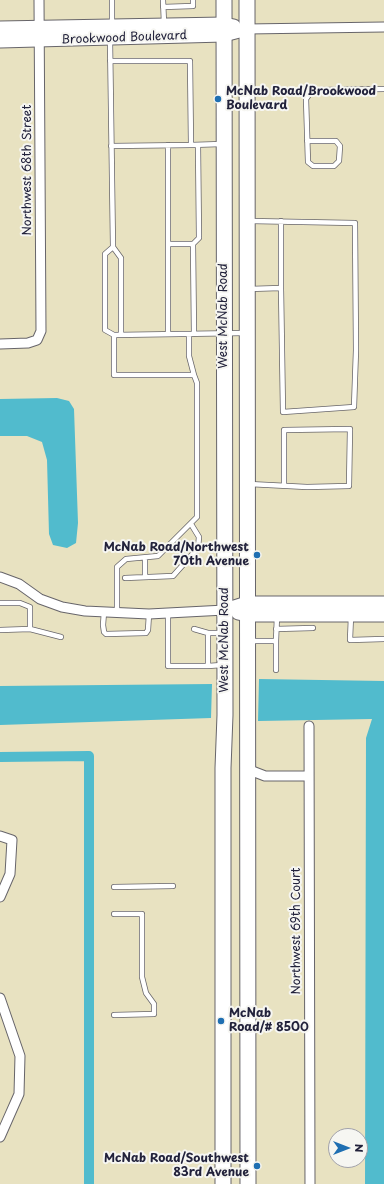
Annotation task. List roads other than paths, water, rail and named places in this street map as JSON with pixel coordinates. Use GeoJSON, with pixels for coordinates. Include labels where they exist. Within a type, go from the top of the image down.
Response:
{"type":"FeatureCollection","features":[{"type":"Feature","properties":{"kind":"main road","name":"West McNab Road"},"geometry":{"type":"LineString","coordinates":[[223,1184],[223,768],[225,715],[223,333],[224,0]]}},
{"type":"Feature","properties":{"kind":"main road","name":"West McNab Road"},"geometry":{"type":"LineString","coordinates":[[246,0],[248,1184]]}},
{"type":"Feature","properties":{"kind":"street","name":"Northwest 68th Street"},"geometry":{"type":"LineString","coordinates":[[0,344],[28,344],[37,340],[41,331],[40,0]]}},
{"type":"Feature","properties":{"kind":"street","name":"Brookwood Boulevard"},"geometry":{"type":"LineString","coordinates":[[0,42],[39,34],[112,26],[164,25],[224,30]]}},
{"type":"Feature","properties":{"kind":"street","name":"Brookwood Boulevard"},"geometry":{"type":"LineString","coordinates":[[0,28],[39,34],[110,40],[224,30],[384,27]]}},
{"type":"Feature","properties":{"kind":"street"},"geometry":{"type":"LineString","coordinates":[[0,577],[19,584],[40,599],[62,607],[85,611],[149,614],[384,603]]}},
{"type":"Feature","properties":{"kind":"street"},"geometry":{"type":"LineString","coordinates":[[247,609],[277,615],[384,615]]}},
{"type":"Feature","properties":{"kind":"street","name":"Northwest 69th Court"},"geometry":{"type":"LineString","coordinates":[[308,726],[310,1184]]}},
{"type":"Feature","properties":{"kind":"street"},"geometry":{"type":"LineString","coordinates":[[247,769],[265,776],[308,776]]}},
{"type":"Feature","properties":{"kind":"street"},"geometry":{"type":"LineString","coordinates":[[0,836],[12,840],[10,874],[0,897]]}},
{"type":"Feature","properties":{"kind":"street"},"geometry":{"type":"LineString","coordinates":[[0,998],[20,1056],[19,1094],[0,1137]]}},
{"type":"Feature","properties":{"kind":"lane"},"geometry":{"type":"LineString","coordinates":[[112,0],[112,26]]}},
{"type":"Feature","properties":{"kind":"lane"},"geometry":{"type":"LineString","coordinates":[[163,0],[164,25]]}},
{"type":"Feature","properties":{"kind":"lane"},"geometry":{"type":"LineString","coordinates":[[163,7],[193,6],[193,0]]}},
{"type":"Feature","properties":{"kind":"lane"},"geometry":{"type":"LineString","coordinates":[[110,40],[113,248],[121,258],[121,335]]}},
{"type":"Feature","properties":{"kind":"lane"},"geometry":{"type":"LineString","coordinates":[[110,62],[190,61],[192,145]]}},
{"type":"Feature","properties":{"kind":"lane"},"geometry":{"type":"LineString","coordinates":[[307,141],[336,141],[340,146],[339,161],[334,166],[313,166],[308,162],[307,141],[306,99],[311,92],[318,90],[384,89]]}},
{"type":"Feature","properties":{"kind":"lane"},"geometry":{"type":"LineString","coordinates":[[111,146],[224,144]]}},
{"type":"Feature","properties":{"kind":"lane"},"geometry":{"type":"LineString","coordinates":[[168,145],[168,334]]}},
{"type":"Feature","properties":{"kind":"lane"},"geometry":{"type":"LineString","coordinates":[[117,613],[118,568],[126,559],[158,556],[197,517],[197,383],[189,356],[192,334],[193,244],[199,238],[198,145]]}},
{"type":"Feature","properties":{"kind":"lane"},"geometry":{"type":"LineString","coordinates":[[246,221],[281,221],[355,223],[356,350],[354,407],[283,412],[281,221]]}},
{"type":"Feature","properties":{"kind":"lane"},"geometry":{"type":"LineString","coordinates":[[168,244],[193,244]]}},
{"type":"Feature","properties":{"kind":"lane"},"geometry":{"type":"LineString","coordinates":[[113,248],[105,254],[105,330],[114,335],[247,333]]}},
{"type":"Feature","properties":{"kind":"lane"},"geometry":{"type":"LineString","coordinates":[[247,289],[281,288]]}},
{"type":"Feature","properties":{"kind":"lane"},"geometry":{"type":"LineString","coordinates":[[114,335],[114,376],[194,375]]}},
{"type":"Feature","properties":{"kind":"lane"},"geometry":{"type":"LineString","coordinates":[[247,484],[308,487],[350,486],[350,429],[284,430],[284,485]]}},
{"type":"Feature","properties":{"kind":"lane"},"geometry":{"type":"LineString","coordinates":[[125,578],[173,576],[198,548],[199,537],[191,524]]}},
{"type":"Feature","properties":{"kind":"lane"},"geometry":{"type":"LineString","coordinates":[[145,558],[145,577]]}},
{"type":"Feature","properties":{"kind":"lane"},"geometry":{"type":"LineString","coordinates":[[0,603],[20,603],[30,607],[30,629]]}},
{"type":"Feature","properties":{"kind":"lane"},"geometry":{"type":"LineString","coordinates":[[104,612],[103,625],[104,632],[106,634],[146,633],[148,630],[149,614]]}},
{"type":"Feature","properties":{"kind":"lane"},"geometry":{"type":"LineString","coordinates":[[168,613],[168,666],[208,666],[225,672]]}},
{"type":"Feature","properties":{"kind":"lane"},"geometry":{"type":"LineString","coordinates":[[276,670],[277,615]]}},
{"type":"Feature","properties":{"kind":"lane"},"geometry":{"type":"LineString","coordinates":[[351,616],[350,640],[384,639]]}},
{"type":"Feature","properties":{"kind":"lane"},"geometry":{"type":"LineString","coordinates":[[168,628],[174,628]]}},
{"type":"Feature","properties":{"kind":"lane"},"geometry":{"type":"LineString","coordinates":[[276,629],[313,628]]}},
{"type":"Feature","properties":{"kind":"lane"},"geometry":{"type":"LineString","coordinates":[[0,630],[30,629],[61,637]]}},
{"type":"Feature","properties":{"kind":"lane"},"geometry":{"type":"LineString","coordinates":[[194,629],[208,633],[225,633]]}},
{"type":"Feature","properties":{"kind":"lane"},"geometry":{"type":"LineString","coordinates":[[208,633],[208,666]]}},
{"type":"Feature","properties":{"kind":"lane"},"geometry":{"type":"LineString","coordinates":[[247,641],[276,641]]}},
{"type":"Feature","properties":{"kind":"lane"},"geometry":{"type":"LineString","coordinates":[[114,887],[173,886]]}},
{"type":"Feature","properties":{"kind":"lane"},"geometry":{"type":"LineString","coordinates":[[114,914],[142,914],[142,977],[146,993],[154,1004],[154,1014],[114,1015]]}},
{"type":"Feature","properties":{"kind":"water"},"geometry":{"type":"Polygon","coordinates":[[[57,398],[69,401],[74,409],[78,523],[76,543],[67,548],[53,545],[49,534],[47,460],[42,442],[27,436],[0,436],[0,399],[57,398]]]}},
{"type":"Feature","properties":{"kind":"water"},"geometry":{"type":"Polygon","coordinates":[[[259,679],[384,681],[384,1184],[365,1184],[365,1168],[368,1168],[368,1128],[365,1128],[366,738],[372,719],[258,721],[259,679]]]}},
{"type":"Feature","properties":{"kind":"water"},"geometry":{"type":"Polygon","coordinates":[[[212,684],[211,718],[0,725],[0,686],[212,684]]]}},
{"type":"Feature","properties":{"kind":"waterway"},"geometry":{"type":"LineString","coordinates":[[0,757],[89,756],[89,1184]]}},
{"type":"Feature","properties":{"kind":"place","name":"McNab Road/Brookwood Boulevard"},"geometry":{"type":"Point","coordinates":[218,99]}},
{"type":"Feature","properties":{"kind":"place","name":"McNab Road/Northwest 70th Avenue"},"geometry":{"type":"Point","coordinates":[257,555]}},
{"type":"Feature","properties":{"kind":"place","name":"McNab Road/# 8500"},"geometry":{"type":"Point","coordinates":[221,1021]}},
{"type":"Feature","properties":{"kind":"place","name":"McNab Road/Southwest 83rd Avenue"},"geometry":{"type":"Point","coordinates":[257,1166]}}]}
